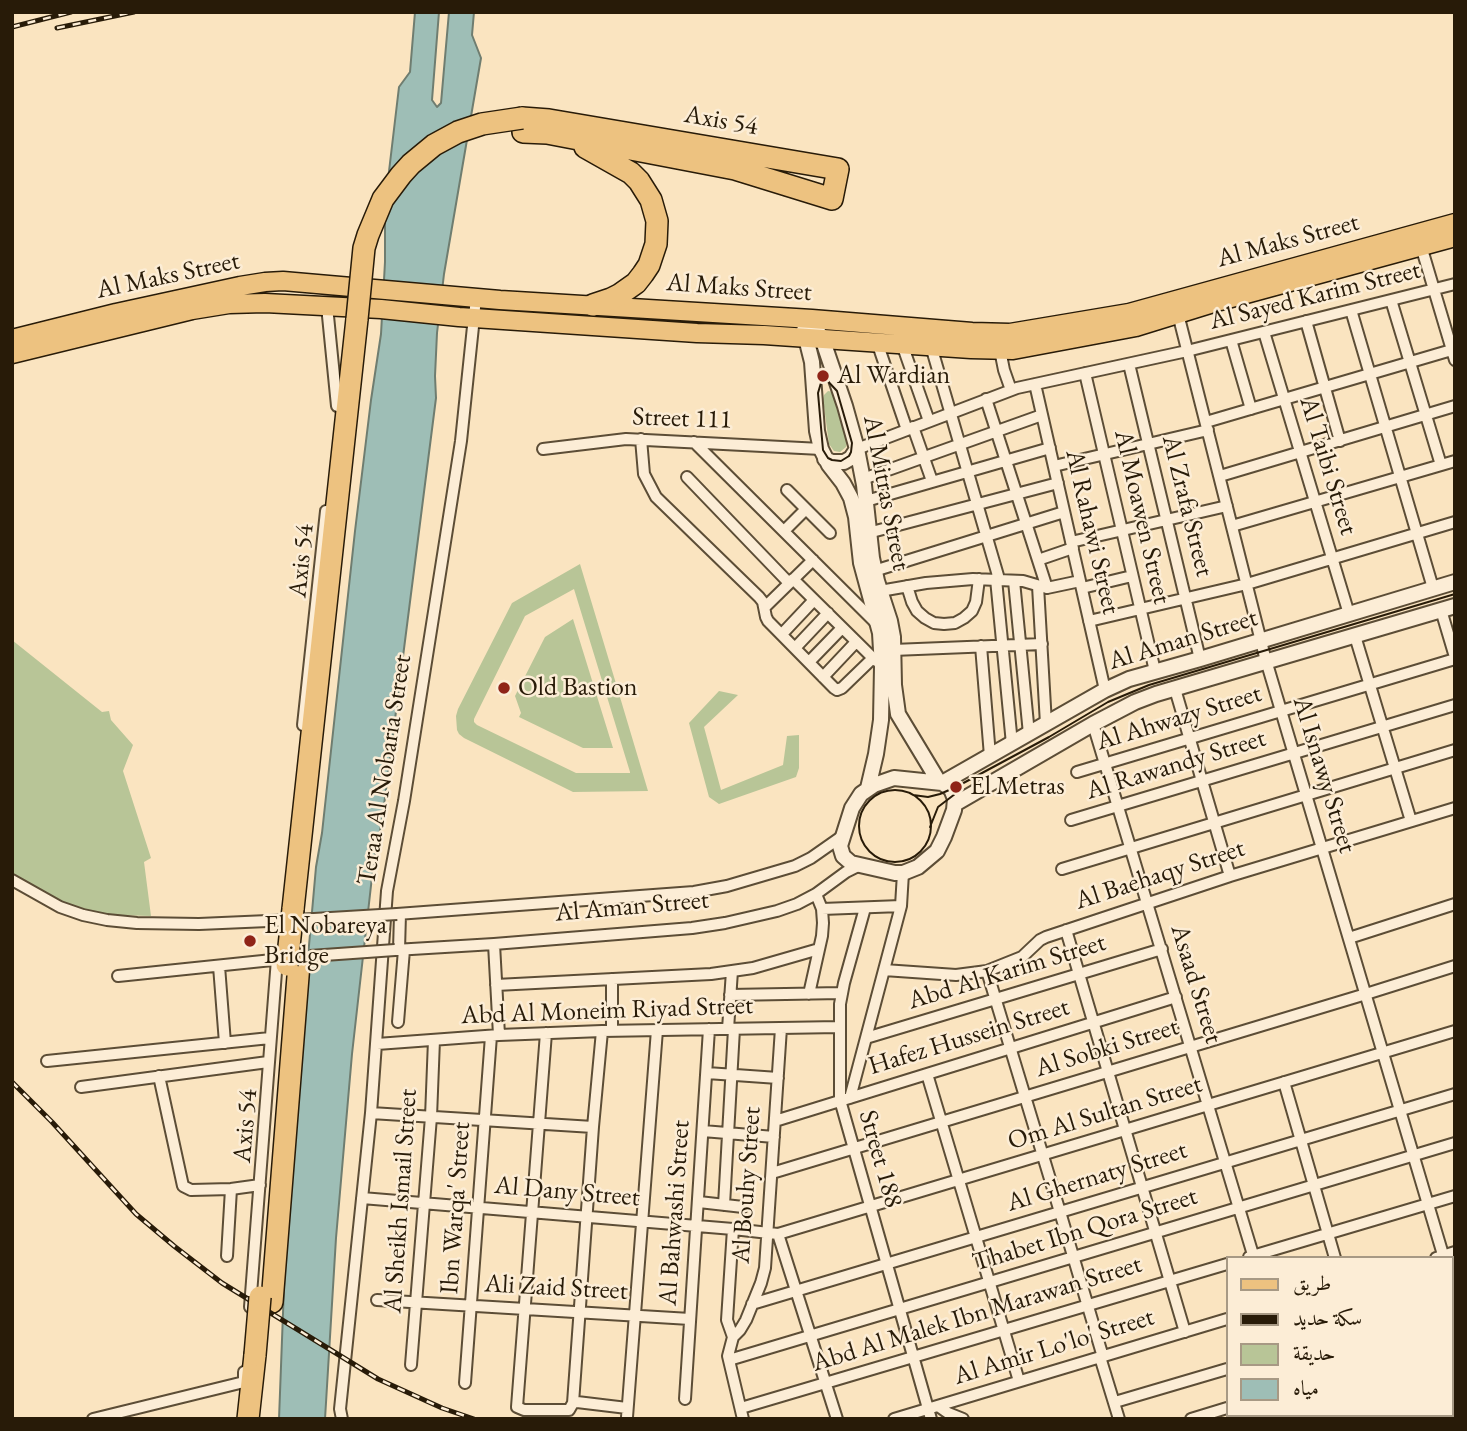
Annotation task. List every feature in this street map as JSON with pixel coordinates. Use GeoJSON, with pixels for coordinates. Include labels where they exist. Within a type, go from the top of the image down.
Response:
{"type":"FeatureCollection","features":[{"type":"Feature","properties":{"kind":"highway","name":"Axis 54"},"geometry":{"type":"LineString","coordinates":[[260,1419],[261,1357],[294,961],[304,913],[364,314],[380,239],[395,205],[411,183],[430,164],[463,144],[522,125],[549,120],[838,169],[832,199],[735,169],[547,133],[522,125]]}},
{"type":"Feature","properties":{"kind":"highway"},"geometry":{"type":"LineString","coordinates":[[568,137],[631,173],[646,190],[657,221],[656,244],[643,274],[620,295],[593,305]]}},
{"type":"Feature","properties":{"kind":"highway","name":"Axis 54"},"geometry":{"type":"LineString","coordinates":[[248,1419],[261,1357]]}},
{"type":"Feature","properties":{"kind":"main road","name":"Al Maks Street"},"geometry":{"type":"LineString","coordinates":[[1176,308],[1215,288],[1455,223]]}},
{"type":"Feature","properties":{"kind":"main road","name":"Al Maks Street"},"geometry":{"type":"LineString","coordinates":[[12,339],[76,331],[211,306],[265,303],[327,306],[364,314],[931,346],[999,341],[1022,332],[1176,308],[1455,237]]}},
{"type":"Feature","properties":{"kind":"main road","name":"Al Maks Street"},"geometry":{"type":"LineString","coordinates":[[12,354],[76,331],[226,289],[265,282],[298,282],[468,297],[972,332],[999,341]]}},
{"type":"Feature","properties":{"kind":"main road"},"geometry":{"type":"LineString","coordinates":[[696,332],[697,312]]}},
{"type":"Feature","properties":{"kind":"street"},"geometry":{"type":"LineString","coordinates":[[1054,466],[1149,444],[1284,399],[1410,362],[1454,353],[1421,246]]}},
{"type":"Feature","properties":{"kind":"street","name":"Al Sayed Karim Street"},"geometry":{"type":"LineString","coordinates":[[857,449],[1011,390],[1187,351],[1455,284]]}},
{"type":"Feature","properties":{"kind":"street","name":"Teraa Al Nobaria Street"},"geometry":{"type":"LineString","coordinates":[[342,1419],[340,1409],[377,1044],[387,891],[404,801],[458,454],[468,297]]}},
{"type":"Feature","properties":{"kind":"street"},"geometry":{"type":"LineString","coordinates":[[1391,300],[1441,465]]}},
{"type":"Feature","properties":{"kind":"street"},"geometry":{"type":"LineString","coordinates":[[298,768],[317,583],[336,444],[337,406],[327,306]]}},
{"type":"Feature","properties":{"kind":"street","name":"Al Isnawy Street"},"geometry":{"type":"LineString","coordinates":[[1176,308],[1261,641],[1445,1256]]}},
{"type":"Feature","properties":{"kind":"street"},"geometry":{"type":"LineString","coordinates":[[1351,310],[1433,588]]}},
{"type":"Feature","properties":{"kind":"street"},"geometry":{"type":"LineString","coordinates":[[337,406],[364,314]]}},
{"type":"Feature","properties":{"kind":"street","name":"Al Mitras Street"},"geometry":{"type":"LineString","coordinates":[[804,319],[814,326],[809,348],[817,431],[823,454],[851,498],[856,517],[862,563],[878,626],[877,662],[889,707],[901,721],[940,783]]}},
{"type":"Feature","properties":{"kind":"street"},"geometry":{"type":"LineString","coordinates":[[1306,321],[1339,441]]}},
{"type":"Feature","properties":{"kind":"street","name":"Al Taibi Street"},"geometry":{"type":"LineString","coordinates":[[1264,332],[1349,614]]}},
{"type":"Feature","properties":{"kind":"street","name":"Al Mitras Street"},"geometry":{"type":"LineString","coordinates":[[813,338],[845,405],[857,449],[874,571],[890,621],[893,650],[889,707],[867,788]]}},
{"type":"Feature","properties":{"kind":"street"},"geometry":{"type":"LineString","coordinates":[[1231,340],[1251,409]]}},
{"type":"Feature","properties":{"kind":"street"},"geometry":{"type":"LineString","coordinates":[[999,341],[1011,390]]}},
{"type":"Feature","properties":{"kind":"street"},"geometry":{"type":"LineString","coordinates":[[877,342],[932,481]]}},
{"type":"Feature","properties":{"kind":"street"},"geometry":{"type":"LineString","coordinates":[[902,344],[929,421]]}},
{"type":"Feature","properties":{"kind":"street"},"geometry":{"type":"LineString","coordinates":[[931,346],[998,579],[1012,744]]}},
{"type":"Feature","properties":{"kind":"street","name":"Al Zrafa Street"},"geometry":{"type":"LineString","coordinates":[[1129,364],[1200,659]]}},
{"type":"Feature","properties":{"kind":"street","name":"Al Moawen Street"},"geometry":{"type":"LineString","coordinates":[[1085,373],[1155,671]]}},
{"type":"Feature","properties":{"kind":"street","name":"Al Rahawi Street"},"geometry":{"type":"LineString","coordinates":[[1035,384],[1105,690]]}},
{"type":"Feature","properties":{"kind":"street"},"geometry":{"type":"LineString","coordinates":[[986,399],[1038,560],[1042,587],[1046,724]]}},
{"type":"Feature","properties":{"kind":"street"},"geometry":{"type":"LineString","coordinates":[[1220,476],[1455,407]]}},
{"type":"Feature","properties":{"kind":"street"},"geometry":{"type":"LineString","coordinates":[[863,479],[1042,415]]}},
{"type":"Feature","properties":{"kind":"street"},"geometry":{"type":"LineString","coordinates":[[640,439],[644,474],[656,497],[760,597],[764,602],[766,617],[834,688],[839,689],[877,662],[687,477]]}},
{"type":"Feature","properties":{"kind":"street","name":"Street 111"},"geometry":{"type":"LineString","coordinates":[[543,449],[599,441],[640,439],[823,454]]}},
{"type":"Feature","properties":{"kind":"street"},"geometry":{"type":"LineString","coordinates":[[694,442],[878,626]]}},
{"type":"Feature","properties":{"kind":"street"},"geometry":{"type":"LineString","coordinates":[[866,501],[1050,448]]}},
{"type":"Feature","properties":{"kind":"street"},"geometry":{"type":"LineString","coordinates":[[823,454],[832,462],[844,462],[851,458],[857,449]]}},
{"type":"Feature","properties":{"kind":"street"},"geometry":{"type":"LineString","coordinates":[[1232,526],[1455,461]]}},
{"type":"Feature","properties":{"kind":"street"},"geometry":{"type":"LineString","coordinates":[[868,533],[1058,483]]}},
{"type":"Feature","properties":{"kind":"street"},"geometry":{"type":"LineString","coordinates":[[787,490],[830,533]]}},
{"type":"Feature","properties":{"kind":"street"},"geometry":{"type":"LineString","coordinates":[[1038,560],[1072,545],[1227,506]]}},
{"type":"Feature","properties":{"kind":"street"},"geometry":{"type":"LineString","coordinates":[[783,531],[806,509]]}},
{"type":"Feature","properties":{"kind":"street"},"geometry":{"type":"LineString","coordinates":[[874,571],[1064,512]]}},
{"type":"Feature","properties":{"kind":"street"},"geometry":{"type":"LineString","coordinates":[[1089,621],[1247,584],[1455,522]]}},
{"type":"Feature","properties":{"kind":"street"},"geometry":{"type":"LineString","coordinates":[[765,607],[813,560]]}},
{"type":"Feature","properties":{"kind":"street"},"geometry":{"type":"LineString","coordinates":[[880,591],[979,579],[1014,581],[1042,587],[1081,585],[1132,576]]}},
{"type":"Feature","properties":{"kind":"street"},"geometry":{"type":"LineString","coordinates":[[907,586],[917,611],[925,618],[934,623],[955,623],[972,611],[979,579]]}},
{"type":"Feature","properties":{"kind":"street"},"geometry":{"type":"LineString","coordinates":[[1014,581],[1029,734]]}},
{"type":"Feature","properties":{"kind":"street","name":"Al Aman Street"},"geometry":{"type":"LineString","coordinates":[[940,783],[1129,679],[1455,582]]}},
{"type":"Feature","properties":{"kind":"street"},"geometry":{"type":"LineString","coordinates":[[782,634],[814,600]]}},
{"type":"Feature","properties":{"kind":"street"},"geometry":{"type":"LineString","coordinates":[[1448,608],[1455,658]]}},
{"type":"Feature","properties":{"kind":"street","name":"Al Aman Street"},"geometry":{"type":"LineString","coordinates":[[955,804],[1135,702],[1448,608]]}},
{"type":"Feature","properties":{"kind":"street"},"geometry":{"type":"LineString","coordinates":[[796,648],[828,613]]}},
{"type":"Feature","properties":{"kind":"street"},"geometry":{"type":"LineString","coordinates":[[809,662],[842,628]]}},
{"type":"Feature","properties":{"kind":"street"},"geometry":{"type":"LineString","coordinates":[[1355,636],[1411,821]]}},
{"type":"Feature","properties":{"kind":"street"},"geometry":{"type":"LineString","coordinates":[[823,677],[856,642]]}},
{"type":"Feature","properties":{"kind":"street"},"geometry":{"type":"LineString","coordinates":[[893,650],[1042,644]]}},
{"type":"Feature","properties":{"kind":"street"},"geometry":{"type":"LineString","coordinates":[[981,646],[990,756]]}},
{"type":"Feature","properties":{"kind":"street","name":"Al Ahwazy Street"},"geometry":{"type":"LineString","coordinates":[[1077,772],[1455,658]]}},
{"type":"Feature","properties":{"kind":"street"},"geometry":{"type":"LineString","coordinates":[[1175,689],[1230,876]]}},
{"type":"Feature","properties":{"kind":"street","name":"Al Rawandy Street"},"geometry":{"type":"LineString","coordinates":[[1071,820],[1455,705]]}},
{"type":"Feature","properties":{"kind":"street","name":"Asaad Street"},"geometry":{"type":"LineString","coordinates":[[1093,724],[1252,1256]]}},
{"type":"Feature","properties":{"kind":"street"},"geometry":{"type":"LineString","coordinates":[[1062,869],[1455,750]]}},
{"type":"Feature","properties":{"kind":"street"},"geometry":{"type":"LineString","coordinates":[[894,778],[940,783],[951,789],[955,804],[937,851],[918,867],[903,873],[888,873],[851,863],[843,856],[841,837],[856,801],[867,788],[894,778]]}},
{"type":"Feature","properties":{"kind":"street","name":"Al Baehaqy Street"},"geometry":{"type":"LineString","coordinates":[[884,970],[956,975],[987,971],[1022,957],[1040,940],[1066,930],[1230,876],[1455,808]]}},
{"type":"Feature","properties":{"kind":"street","name":"Al Aman Street"},"geometry":{"type":"LineString","coordinates":[[12,880],[60,907],[83,915],[137,923],[199,924],[304,913],[399,914],[694,892],[727,886],[795,866],[841,837]]}},
{"type":"Feature","properties":{"kind":"street","name":"Al Aman Street"},"geometry":{"type":"LineString","coordinates":[[118,976],[399,950],[692,928],[725,923],[797,904],[860,865]]}},
{"type":"Feature","properties":{"kind":"street"},"geometry":{"type":"LineString","coordinates":[[845,1099],[866,1038],[901,906],[903,873]]}},
{"type":"Feature","properties":{"kind":"street"},"geometry":{"type":"LineString","coordinates":[[809,994],[823,923],[822,909],[816,894]]}},
{"type":"Feature","properties":{"kind":"street"},"geometry":{"type":"LineString","coordinates":[[1349,938],[1455,904]]}},
{"type":"Feature","properties":{"kind":"street"},"geometry":{"type":"LineString","coordinates":[[822,909],[901,906]]}},
{"type":"Feature","properties":{"kind":"street","name":"Street 188"},"geometry":{"type":"LineString","coordinates":[[865,908],[841,993],[839,1027],[845,1099],[854,1148],[870,1206],[932,1411]]}},
{"type":"Feature","properties":{"kind":"street"},"geometry":{"type":"LineString","coordinates":[[398,1022],[399,914]]}},
{"type":"Feature","properties":{"kind":"street"},"geometry":{"type":"LineString","coordinates":[[1066,930],[1185,1332]]}},
{"type":"Feature","properties":{"kind":"street","name":"Ibn Warqa' Street"},"geometry":{"type":"LineString","coordinates":[[465,1383],[485,1120],[495,1036],[494,944]]}},
{"type":"Feature","properties":{"kind":"street"},"geometry":{"type":"LineString","coordinates":[[496,985],[711,974],[775,963],[819,949]]}},
{"type":"Feature","properties":{"kind":"street","name":"Abd Al Karim Street"},"geometry":{"type":"LineString","coordinates":[[866,1038],[1162,949]]}},
{"type":"Feature","properties":{"kind":"street"},"geometry":{"type":"LineString","coordinates":[[93,1419],[243,1382],[270,1038],[294,961]]}},
{"type":"Feature","properties":{"kind":"street","name":"Al Sobki Street"},"geometry":{"type":"LineString","coordinates":[[772,1173],[1455,965]]}},
{"type":"Feature","properties":{"kind":"street"},"geometry":{"type":"LineString","coordinates":[[219,966],[225,1043]]}},
{"type":"Feature","properties":{"kind":"street"},"geometry":{"type":"LineString","coordinates":[[724,1205],[732,1074],[732,971]]}},
{"type":"Feature","properties":{"kind":"street"},"geometry":{"type":"LineString","coordinates":[[987,971],[1119,1419]]}},
{"type":"Feature","properties":{"kind":"street"},"geometry":{"type":"LineString","coordinates":[[546,1033],[516,1403],[524,1410],[569,1410],[573,1404],[593,1128],[607,1031],[611,979]]}},
{"type":"Feature","properties":{"kind":"street"},"geometry":{"type":"LineString","coordinates":[[730,995],[841,993]]}},
{"type":"Feature","properties":{"kind":"street","name":"Hafez Hussein Street"},"geometry":{"type":"LineString","coordinates":[[775,1121],[1176,997]]}},
{"type":"Feature","properties":{"kind":"street","name":"Abd Al Moneim Riyad Street"},"geometry":{"type":"LineString","coordinates":[[377,1044],[546,1033],[839,1027]]}},
{"type":"Feature","properties":{"kind":"street","name":"Al Bouhy Street"},"geometry":{"type":"LineString","coordinates":[[733,1337],[743,1325],[761,1283],[773,1234],[772,1173],[781,1028]]}},
{"type":"Feature","properties":{"kind":"street","name":"Al Bahwashi Street"},"geometry":{"type":"LineString","coordinates":[[685,1399],[709,1029]]}},
{"type":"Feature","properties":{"kind":"street"},"geometry":{"type":"LineString","coordinates":[[573,1404],[577,1402],[627,1413],[657,1030]]}},
{"type":"Feature","properties":{"kind":"street","name":"Om Al Sultan Street"},"geometry":{"type":"LineString","coordinates":[[773,1234],[1455,1031]]}},
{"type":"Feature","properties":{"kind":"street"},"geometry":{"type":"LineString","coordinates":[[47,1061],[270,1038]]}},
{"type":"Feature","properties":{"kind":"street","name":"Al Sheikh Ismail Street"},"geometry":{"type":"LineString","coordinates":[[411,1365],[431,1117],[434,1040]]}},
{"type":"Feature","properties":{"kind":"street"},"geometry":{"type":"LineString","coordinates":[[81,1087],[268,1062]]}},
{"type":"Feature","properties":{"kind":"street"},"geometry":{"type":"LineString","coordinates":[[707,1073],[778,1078]]}},
{"type":"Feature","properties":{"kind":"street"},"geometry":{"type":"LineString","coordinates":[[927,1074],[1020,1381]]}},
{"type":"Feature","properties":{"kind":"street"},"geometry":{"type":"LineString","coordinates":[[159,1076],[183,1186],[191,1190],[260,1185]]}},
{"type":"Feature","properties":{"kind":"street"},"geometry":{"type":"LineString","coordinates":[[1284,1082],[1334,1256]]}},
{"type":"Feature","properties":{"kind":"street","name":"Al Ghernaty Street"},"geometry":{"type":"LineString","coordinates":[[752,1304],[1455,1094]]}},
{"type":"Feature","properties":{"kind":"street"},"geometry":{"type":"LineString","coordinates":[[371,1113],[593,1128]]}},
{"type":"Feature","properties":{"kind":"street"},"geometry":{"type":"LineString","coordinates":[[704,1131],[774,1137]]}},
{"type":"Feature","properties":{"kind":"street","name":"Thabet Ibn Qora Street"},"geometry":{"type":"LineString","coordinates":[[729,1360],[1455,1143]]}},
{"type":"Feature","properties":{"kind":"street"},"geometry":{"type":"LineString","coordinates":[[227,1256],[231,1189]]}},
{"type":"Feature","properties":{"kind":"street"},"geometry":{"type":"LineString","coordinates":[[1255,1256],[1455,1196]]}},
{"type":"Feature","properties":{"kind":"street","name":"Al Dany Street"},"geometry":{"type":"LineString","coordinates":[[362,1198],[773,1234]]}},
{"type":"Feature","properties":{"kind":"street"},"geometry":{"type":"LineString","coordinates":[[699,1202],[743,1207]]}},
{"type":"Feature","properties":{"kind":"street"},"geometry":{"type":"LineString","coordinates":[[733,1229],[727,1320],[733,1337],[728,1351],[742,1413]]}},
{"type":"Feature","properties":{"kind":"street"},"geometry":{"type":"LineString","coordinates":[[773,1234],[796,1291],[837,1419]]}},
{"type":"Feature","properties":{"kind":"street","name":"Abd Al Malek Ibn Marawan Street"},"geometry":{"type":"LineString","coordinates":[[742,1413],[826,1383],[1226,1264]]}},
{"type":"Feature","properties":{"kind":"street","name":"Ali Zaid Street"},"geometry":{"type":"LineString","coordinates":[[377,1300],[690,1319]]}},
{"type":"Feature","properties":{"kind":"street","name":"Al Amir Lo'lo' Street"},"geometry":{"type":"LineString","coordinates":[[894,1419],[932,1411],[1020,1381],[1226,1320]]}},
{"type":"Feature","properties":{"kind":"street"},"geometry":{"type":"LineString","coordinates":[[1115,1402],[1226,1368]]}},
{"type":"Feature","properties":{"kind":"street"},"geometry":{"type":"LineString","coordinates":[[1191,1419],[1226,1408]]}},
{"type":"Feature","properties":{"kind":"street"},"geometry":{"type":"LineString","coordinates":[[932,1411],[963,1419]]}},
{"type":"Feature","properties":{"kind":"green space"},"geometry":{"type":"Polygon","coordinates":[[[828,391],[836,395],[847,442],[840,452],[834,451],[829,444],[823,399],[828,391]]]}},
{"type":"Feature","properties":{"kind":"green space"},"geometry":{"type":"Polygon","coordinates":[[[580,564],[648,791],[573,792],[459,734],[456,716],[458,709],[512,603],[580,564]],[[574,589],[525,616],[474,722],[576,773],[630,773],[574,589]]]}},
{"type":"Feature","properties":{"kind":"green space"},"geometry":{"type":"Polygon","coordinates":[[[573,619],[613,748],[583,748],[519,717],[521,713],[515,696],[545,637],[573,619]]]}},
{"type":"Feature","properties":{"kind":"green space"},"geometry":{"type":"Polygon","coordinates":[[[12,640],[102,712],[109,711],[111,720],[133,745],[123,771],[151,858],[144,862],[151,916],[113,915],[85,910],[60,901],[12,875],[12,640]]]}},
{"type":"Feature","properties":{"kind":"green space"},"geometry":{"type":"Polygon","coordinates":[[[719,691],[738,695],[704,727],[721,790],[783,765],[787,736],[799,735],[799,768],[796,777],[719,804],[709,797],[689,723],[719,691]]]}},
{"type":"Feature","properties":{"kind":"water"},"geometry":{"type":"Polygon","coordinates":[[[415,12],[439,12],[432,100],[437,107],[441,103],[449,12],[474,12],[472,35],[481,58],[444,274],[437,333],[436,398],[382,821],[374,859],[352,1054],[336,1238],[325,1419],[279,1419],[288,1181],[316,867],[381,334],[385,205],[399,87],[410,72],[415,12]]]}},
{"type":"Feature","properties":{"kind":"tram line"},"geometry":{"type":"LineString","coordinates":[[823,376],[837,391],[852,443],[849,456],[841,461],[828,458],[823,450],[818,393],[823,376]]}},
{"type":"Feature","properties":{"kind":"tram line"},"geometry":{"type":"LineString","coordinates":[[913,795],[928,797],[956,787],[1108,702],[1149,685],[1455,594]]}},
{"type":"Feature","properties":{"kind":"tram line"},"geometry":{"type":"LineString","coordinates":[[895,790],[915,796],[925,806],[931,826],[925,846],[915,856],[895,862],[875,856],[865,846],[859,826],[865,806],[875,796],[895,790]]}},
{"type":"Feature","properties":{"kind":"tram line"},"geometry":{"type":"LineString","coordinates":[[930,827],[938,807],[955,794]]}},
{"type":"Feature","properties":{"kind":"railway"},"geometry":{"type":"LineString","coordinates":[[12,27],[71,12]]}},
{"type":"Feature","properties":{"kind":"railway"},"geometry":{"type":"LineString","coordinates":[[57,28],[134,12]]}},
{"type":"Feature","properties":{"kind":"railway"},"geometry":{"type":"LineString","coordinates":[[12,1082],[136,1214],[222,1283],[378,1379],[442,1408],[474,1419]]}},
{"type":"Feature","properties":{"kind":"place","name":"Al Wardian"},"geometry":{"type":"Point","coordinates":[823,376]}},
{"type":"Feature","properties":{"kind":"place","name":"Old Bastion"},"geometry":{"type":"Point","coordinates":[504,688]}},
{"type":"Feature","properties":{"kind":"place","name":"El Metras"},"geometry":{"type":"Point","coordinates":[956,787]}},
{"type":"Feature","properties":{"kind":"place","name":"El Nobareya Bridge"},"geometry":{"type":"Point","coordinates":[250,941]}}]}
